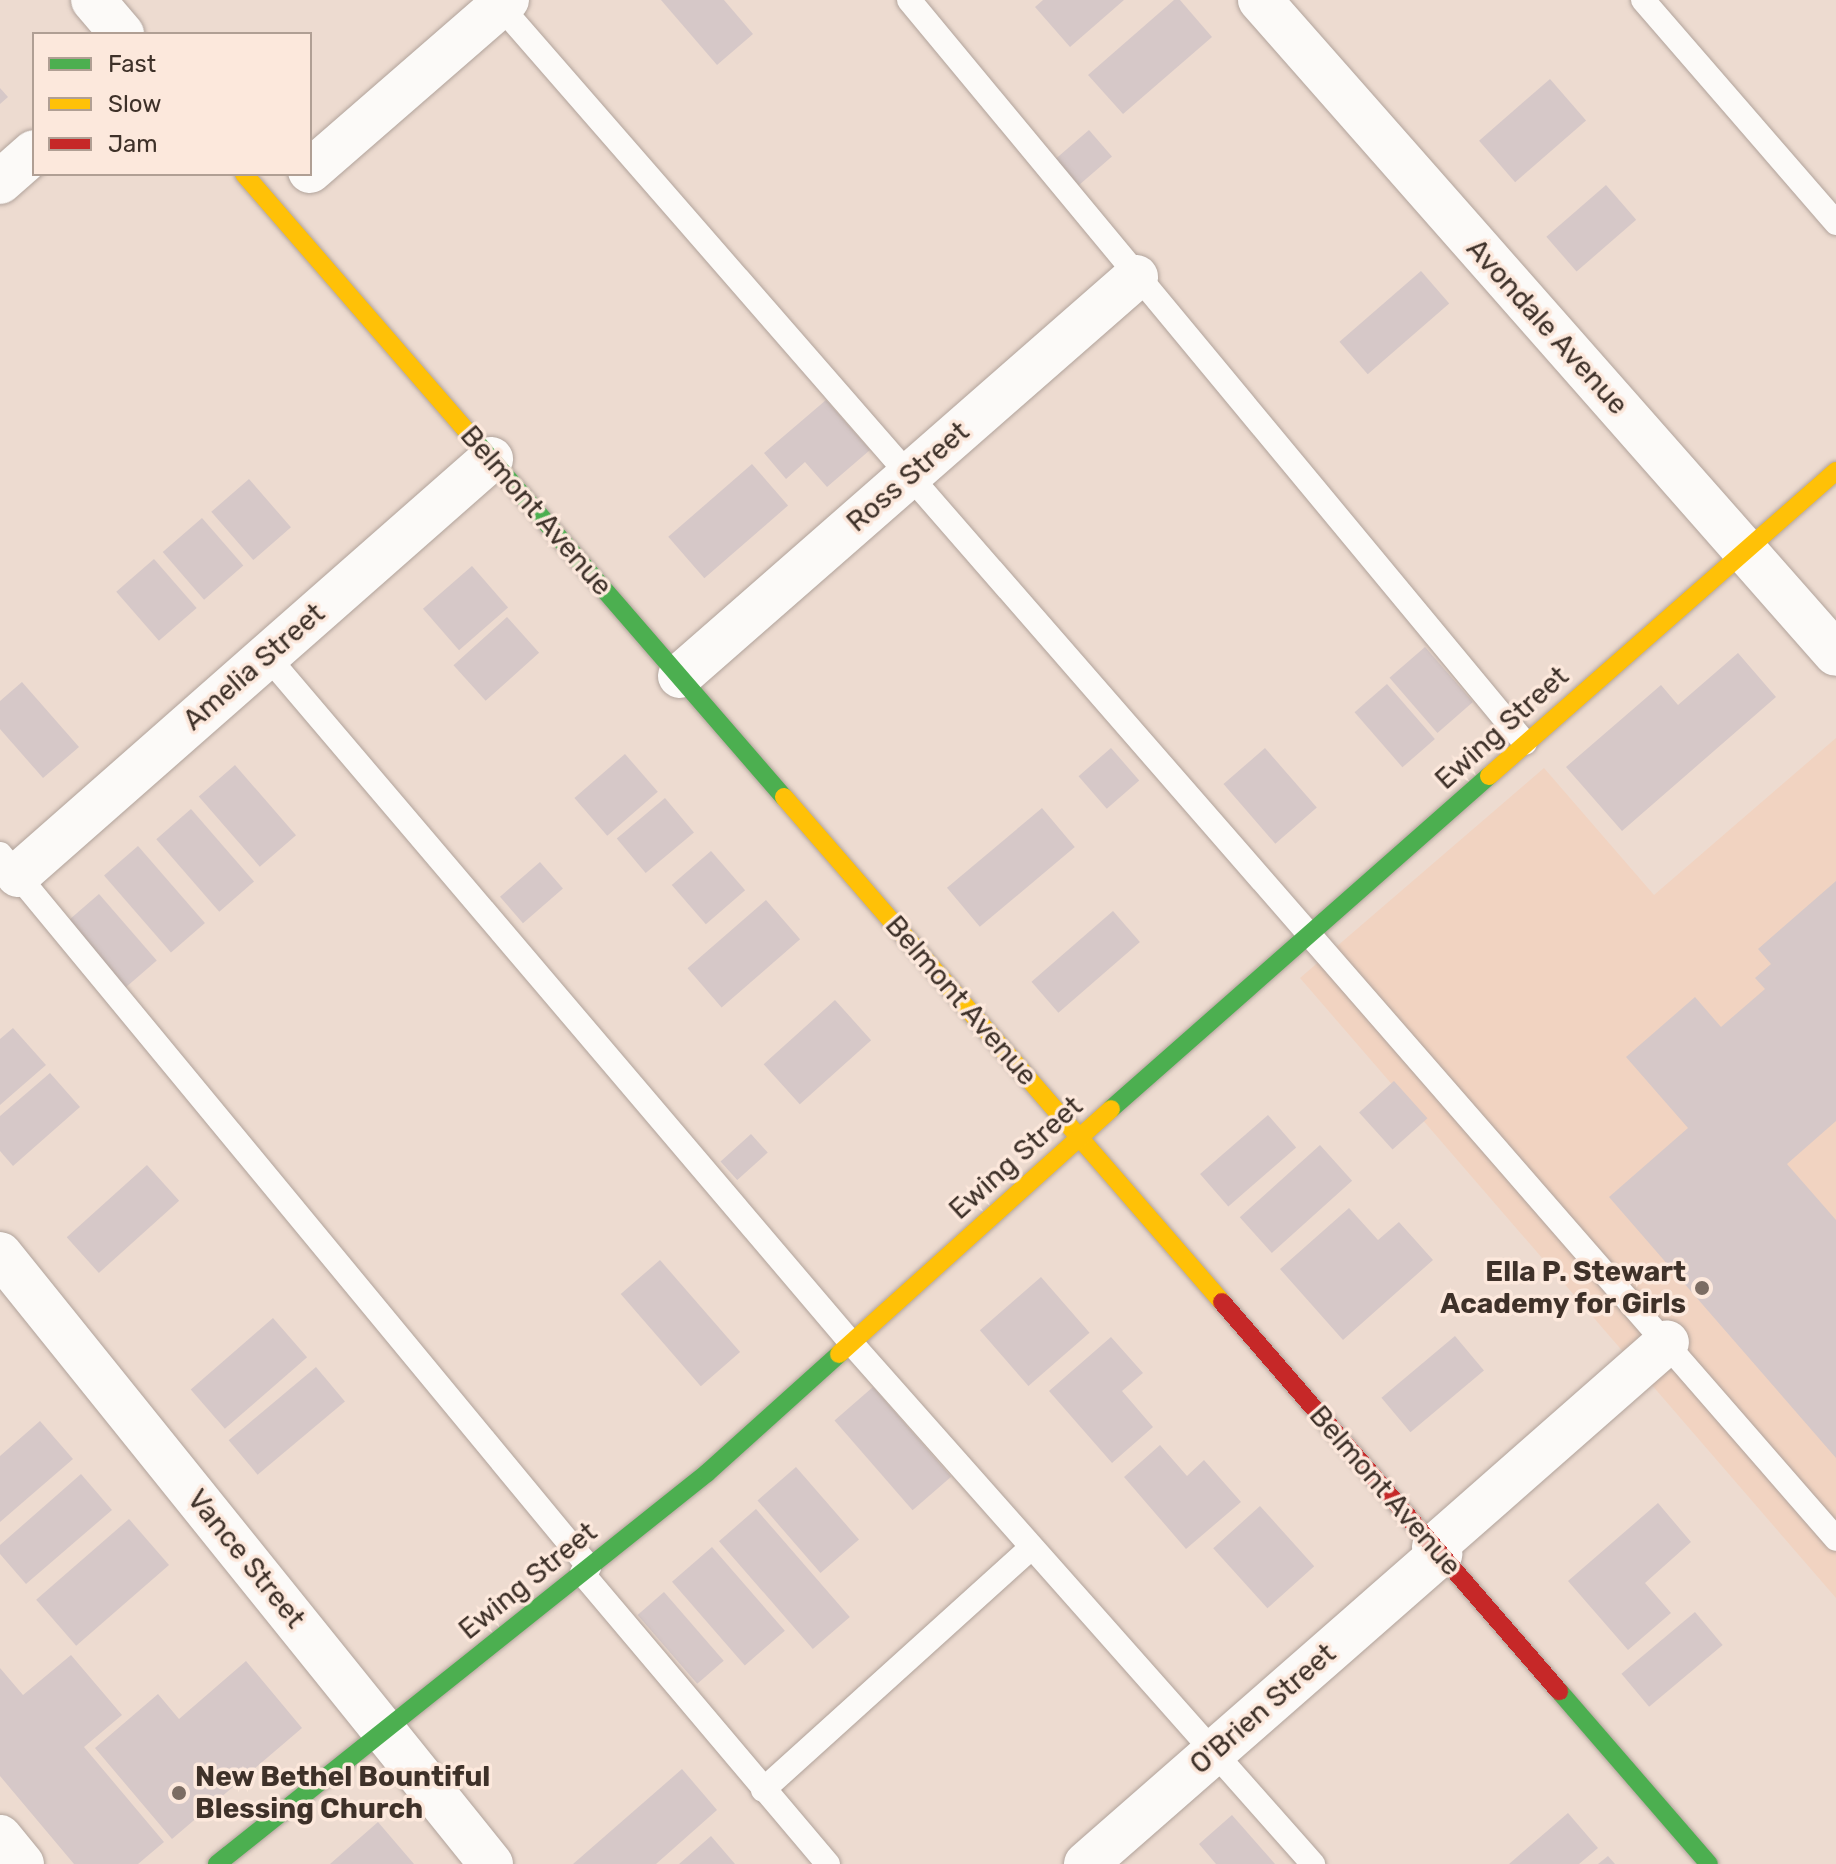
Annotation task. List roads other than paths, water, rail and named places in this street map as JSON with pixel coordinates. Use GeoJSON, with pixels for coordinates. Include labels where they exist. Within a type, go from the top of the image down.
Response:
{"type":"FeatureCollection","features":[{"type":"Feature","properties":{"kind":"street"},"geometry":{"type":"LineString","coordinates":[[93,0],[120,32]]}},
{"type":"Feature","properties":{"kind":"street","name":"Avondale Avenue"},"geometry":{"type":"LineString","coordinates":[[1260,0],[1836,654]]}},
{"type":"Feature","properties":{"kind":"street"},"geometry":{"type":"LineString","coordinates":[[312,168],[501,2]]}},
{"type":"Feature","properties":{"kind":"street"},"geometry":{"type":"LineString","coordinates":[[0,182],[32,154]]}},
{"type":"Feature","properties":{"kind":"street"},"geometry":{"type":"LineString","coordinates":[[257,189],[296,176]]}},
{"type":"Feature","properties":{"kind":"street","name":"Belmont Avenue"},"geometry":{"type":"LineString","coordinates":[[257,189],[1709,1864]]}},
{"type":"Feature","properties":{"kind":"street","name":"Ross Street"},"geometry":{"type":"LineString","coordinates":[[680,676],[1136,277]]}},
{"type":"Feature","properties":{"kind":"street","name":"Amelia Street"},"geometry":{"type":"LineString","coordinates":[[9,865],[267,656],[491,459]]}},
{"type":"Feature","properties":{"kind":"street","name":"Ewing Street"},"geometry":{"type":"LineString","coordinates":[[217,1864],[586,1570],[853,1345],[1079,1137],[1836,471]]}},
{"type":"Feature","properties":{"kind":"street","name":"Vance Street"},"geometry":{"type":"LineString","coordinates":[[0,1254],[491,1864]]}},
{"type":"Feature","properties":{"kind":"street","name":"O'Brien Street"},"geometry":{"type":"LineString","coordinates":[[1086,1864],[1667,1342]]}},
{"type":"Feature","properties":{"kind":"street"},"geometry":{"type":"LineString","coordinates":[[0,1837],[22,1864]]}},
{"type":"Feature","properties":{"kind":"lane"},"geometry":{"type":"LineString","coordinates":[[909,0],[1525,743]]}},
{"type":"Feature","properties":{"kind":"lane"},"geometry":{"type":"LineString","coordinates":[[1643,0],[1836,223]]}},
{"type":"Feature","properties":{"kind":"lane"},"geometry":{"type":"LineString","coordinates":[[501,2],[1309,937],[1667,1342],[1836,1539]]}},
{"type":"Feature","properties":{"kind":"lane"},"geometry":{"type":"LineString","coordinates":[[267,656],[853,1345],[1031,1548],[1216,1750],[1313,1864]]}},
{"type":"Feature","properties":{"kind":"lane"},"geometry":{"type":"LineString","coordinates":[[9,865],[763,1790],[828,1864]]}},
{"type":"Feature","properties":{"kind":"lane"},"geometry":{"type":"LineString","coordinates":[[763,1790],[1031,1548]]}},
{"type":"Feature","properties":{"kind":"place","name":"Ella P. Stewart Academy for Girls"},"geometry":{"type":"Point","coordinates":[1702,1288]}},
{"type":"Feature","properties":{"kind":"place","name":"New Bethel Bountiful Blessing Church"},"geometry":{"type":"Point","coordinates":[179,1793]}}]}
